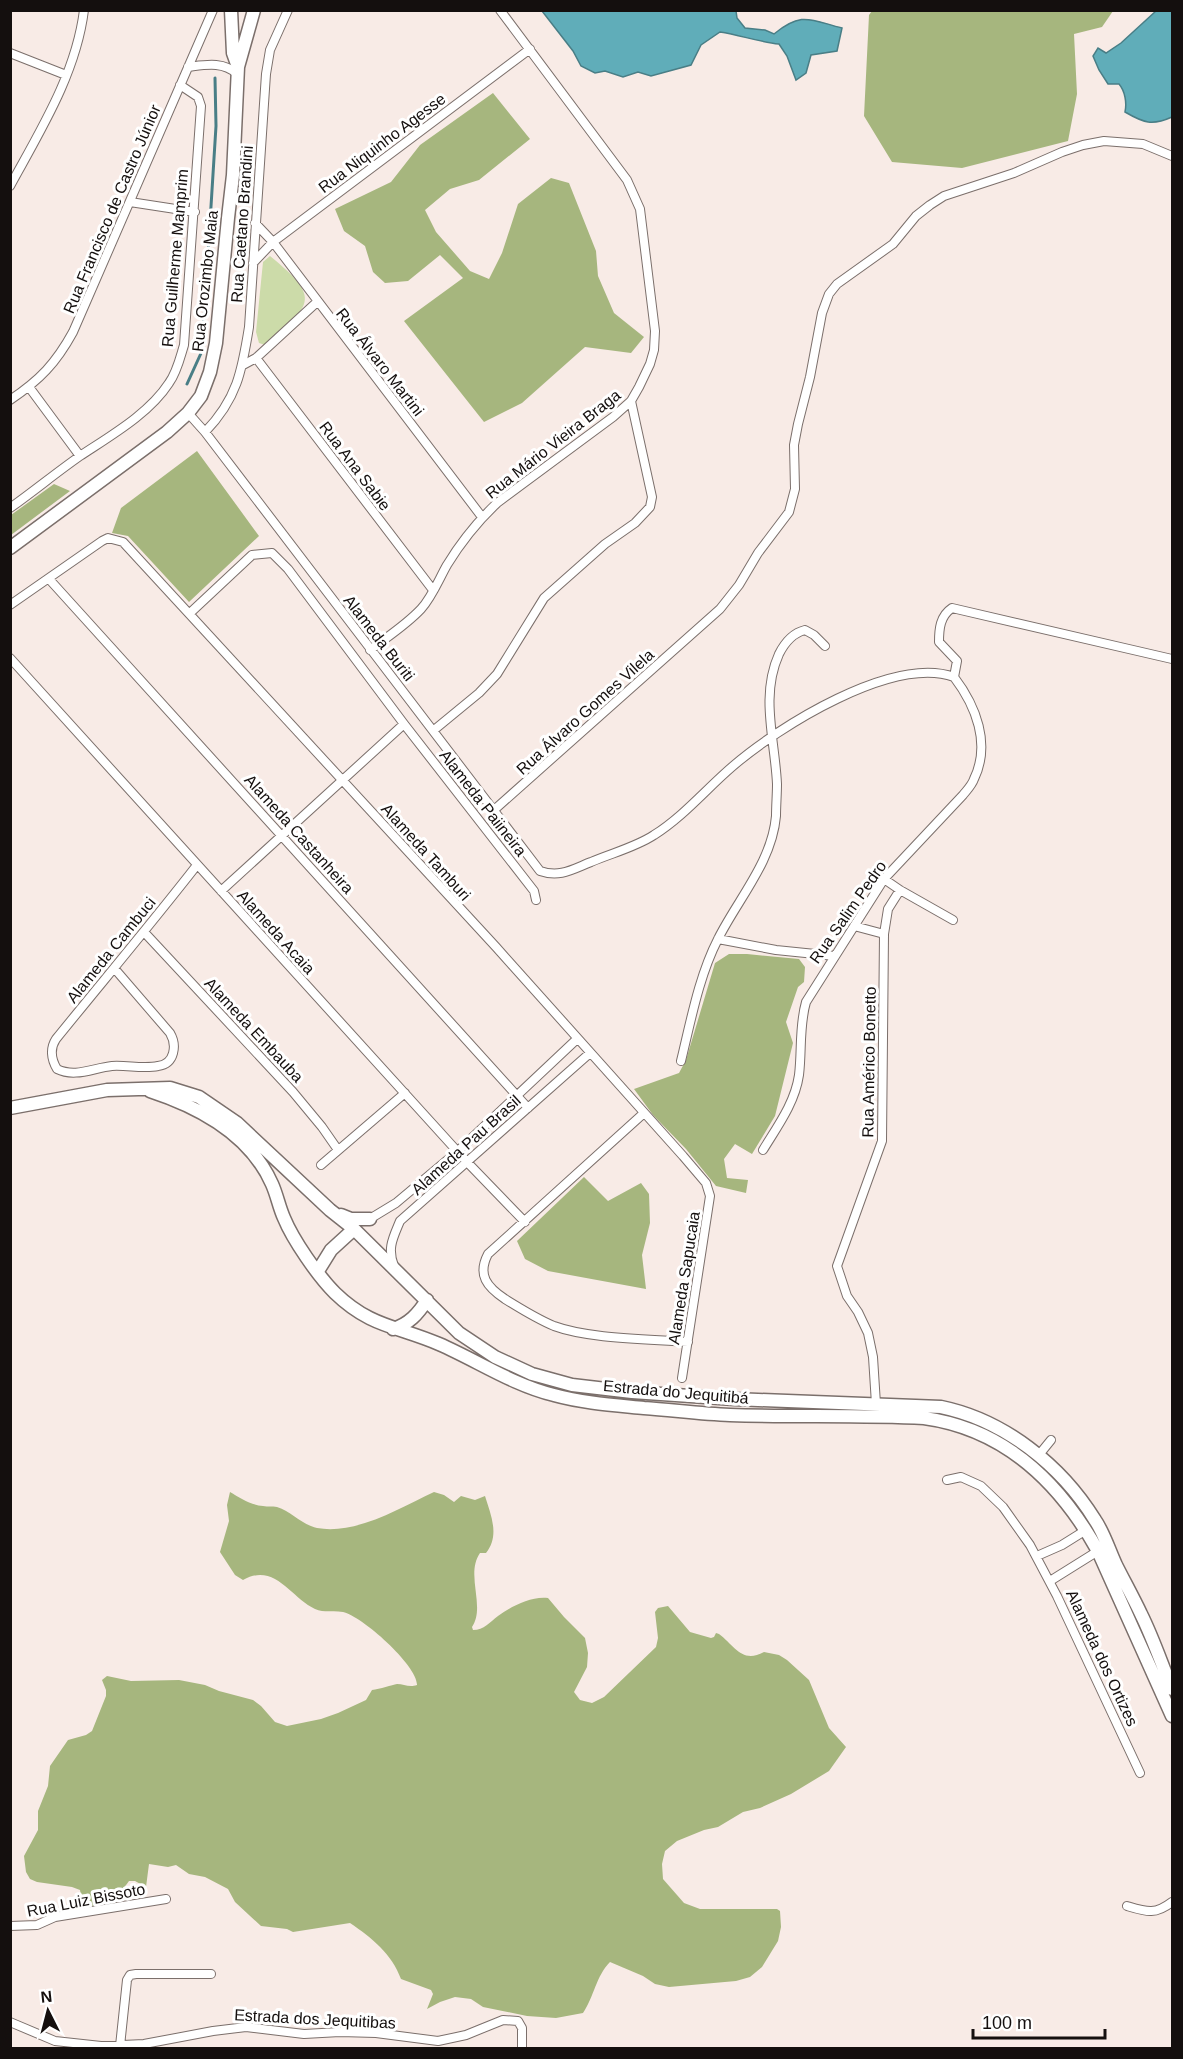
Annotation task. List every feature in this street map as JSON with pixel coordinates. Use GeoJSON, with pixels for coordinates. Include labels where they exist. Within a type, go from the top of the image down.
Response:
{"type":"FeatureCollection","features":[{"type":"Feature","properties":{"kind":"main road","name":"Rua Orozimbo Maia"},"geometry":{"type":"LineString","coordinates":[[231,10],[233,53],[237,70]]}},
{"type":"Feature","properties":{"kind":"main road","name":"Rua Orozimbo Maia"},"geometry":{"type":"LineString","coordinates":[[10,548],[168,432],[188,413],[205,387],[216,343],[234,176],[237,70],[254,10]]}},
{"type":"Feature","properties":{"kind":"main road","name":"Estrada do Jequitibá"},"geometry":{"type":"LineString","coordinates":[[10,1108],[106,1090],[170,1088],[199,1097],[237,1123],[330,1210],[354,1229],[459,1333],[495,1357],[532,1374],[572,1385],[632,1392],[734,1399],[941,1407],[962,1411],[998,1426],[1038,1456],[1077,1493],[1096,1521],[1142,1616],[1173,1689]]}},
{"type":"Feature","properties":{"kind":"main road","name":"Estrada do Jequitibá"},"geometry":{"type":"LineString","coordinates":[[143,1089],[190,1105],[220,1123],[245,1147],[273,1185],[284,1218],[301,1247],[332,1290],[351,1308],[373,1321],[420,1336],[453,1350],[519,1384],[555,1396],[596,1403],[729,1415],[924,1418],[956,1424],[981,1434],[1012,1452],[1067,1502],[1086,1530],[1098,1551],[1173,1716]]}},
{"type":"Feature","properties":{"kind":"main road"},"geometry":{"type":"LineString","coordinates":[[330,1210],[351,1219],[369,1219]]}},
{"type":"Feature","properties":{"kind":"main road"},"geometry":{"type":"LineString","coordinates":[[318,1271],[331,1250],[354,1229]]}},
{"type":"Feature","properties":{"kind":"main road"},"geometry":{"type":"LineString","coordinates":[[393,1329],[412,1319],[427,1300]]}},
{"type":"Feature","properties":{"kind":"street"},"geometry":{"type":"LineString","coordinates":[[10,186],[56,101],[66,75],[84,10]]}},
{"type":"Feature","properties":{"kind":"street","name":"Rua Francisco de Castro Júnior"},"geometry":{"type":"LineString","coordinates":[[10,400],[44,375],[61,354],[73,332],[213,10]]}},
{"type":"Feature","properties":{"kind":"street","name":"Rua Caetano Brandini"},"geometry":{"type":"LineString","coordinates":[[206,432],[230,402],[243,365],[249,327],[266,74],[270,50],[288,10]]}},
{"type":"Feature","properties":{"kind":"street","name":"Rua Mário Vieira Braga"},"geometry":{"type":"LineString","coordinates":[[370,650],[409,621],[423,607],[449,562],[482,517],[497,503],[632,401],[650,364],[654,340],[651,294],[640,209],[627,180],[500,10]]}},
{"type":"Feature","properties":{"kind":"street","name":"Rua Niquinho Agesse"},"geometry":{"type":"LineString","coordinates":[[253,263],[273,242],[530,49]]}},
{"type":"Feature","properties":{"kind":"street"},"geometry":{"type":"LineString","coordinates":[[10,53],[66,75]]}},
{"type":"Feature","properties":{"kind":"street"},"geometry":{"type":"LineString","coordinates":[[188,67],[217,64],[237,70]]}},
{"type":"Feature","properties":{"kind":"street","name":"Rua Guilherme Mamprim"},"geometry":{"type":"LineString","coordinates":[[10,508],[80,456],[116,433],[168,385],[177,369],[184,345],[201,106],[198,97],[180,85]]}},
{"type":"Feature","properties":{"kind":"street","name":"Rua Álvaro Gomes Vilela"},"geometry":{"type":"LineString","coordinates":[[494,810],[693,634],[730,596],[758,553],[789,512],[795,489],[794,445],[798,424],[822,313],[829,294],[837,284],[893,244],[916,216],[945,196],[1014,173],[1062,152],[1104,141],[1143,144],[1173,156]]}},
{"type":"Feature","properties":{"kind":"street"},"geometry":{"type":"LineString","coordinates":[[130,202],[195,212]]}},
{"type":"Feature","properties":{"kind":"street","name":"Rua Álvaro Martini"},"geometry":{"type":"LineString","coordinates":[[255,224],[273,242],[482,517]]}},
{"type":"Feature","properties":{"kind":"street"},"geometry":{"type":"LineString","coordinates":[[243,365],[256,358],[317,302]]}},
{"type":"Feature","properties":{"kind":"street","name":"Rua Ana Sabie"},"geometry":{"type":"LineString","coordinates":[[256,358],[433,590]]}},
{"type":"Feature","properties":{"kind":"street"},"geometry":{"type":"LineString","coordinates":[[29,387],[80,456]]}},
{"type":"Feature","properties":{"kind":"street"},"geometry":{"type":"LineString","coordinates":[[434,730],[479,693],[497,674],[544,598],[605,544],[635,523],[650,507],[652,497],[632,401]]}},
{"type":"Feature","properties":{"kind":"street","name":"Alameda Buriti"},"geometry":{"type":"LineString","coordinates":[[188,413],[206,432],[540,871],[552,875],[567,872],[652,837],[681,816],[732,766],[772,736]]}},
{"type":"Feature","properties":{"kind":"street","name":"Alameda Tamburi"},"geometry":{"type":"LineString","coordinates":[[48,579],[108,538],[123,542],[496,947],[706,1183]]}},
{"type":"Feature","properties":{"kind":"street","name":"Alameda Paiineira"},"geometry":{"type":"LineString","coordinates":[[190,614],[252,555],[262,552],[272,553],[288,569],[404,724],[534,891],[537,900]]}},
{"type":"Feature","properties":{"kind":"street"},"geometry":{"type":"LineString","coordinates":[[10,605],[48,579]]}},
{"type":"Feature","properties":{"kind":"street","name":"Alameda Castanheira"},"geometry":{"type":"LineString","coordinates":[[48,579],[528,1108]]}},
{"type":"Feature","properties":{"kind":"street","name":"Rua Salim Pedro"},"geometry":{"type":"LineString","coordinates":[[763,1150],[792,1100],[799,1077],[802,1017],[806,1002],[884,879],[963,795],[974,779],[982,744],[981,731],[977,717],[954,677],[957,661],[939,642],[939,628],[945,613],[952,608],[1173,659]]}},
{"type":"Feature","properties":{"kind":"street"},"geometry":{"type":"LineString","coordinates":[[681,1061],[706,971],[718,939],[767,853],[776,819],[777,785],[769,691],[773,668],[783,646],[796,632],[805,630],[825,645]]}},
{"type":"Feature","properties":{"kind":"street","name":"Alameda Acaia"},"geometry":{"type":"LineString","coordinates":[[10,658],[458,1150],[466,1162],[525,1222]]}},
{"type":"Feature","properties":{"kind":"street"},"geometry":{"type":"LineString","coordinates":[[772,736],[816,711],[878,682],[914,673],[946,674],[954,677]]}},
{"type":"Feature","properties":{"kind":"street"},"geometry":{"type":"LineString","coordinates":[[221,891],[404,724]]}},
{"type":"Feature","properties":{"kind":"street","name":"Alameda Cambuci"},"geometry":{"type":"LineString","coordinates":[[114,968],[170,1033],[175,1044],[171,1059],[159,1066],[111,1066],[72,1073],[57,1069],[52,1055],[56,1039],[197,865]]}},
{"type":"Feature","properties":{"kind":"street"},"geometry":{"type":"LineString","coordinates":[[884,879],[953,920]]}},
{"type":"Feature","properties":{"kind":"street","name":"Rua Américo Bonetto"},"geometry":{"type":"LineString","coordinates":[[876,1404],[873,1357],[868,1333],[847,1296],[837,1266],[882,1141],[884,934],[888,909],[900,890]]}},
{"type":"Feature","properties":{"kind":"street"},"geometry":{"type":"LineString","coordinates":[[854,926],[884,934]]}},
{"type":"Feature","properties":{"kind":"street","name":"Alameda Embauba"},"geometry":{"type":"LineString","coordinates":[[144,932],[293,1092],[322,1126],[338,1150]]}},
{"type":"Feature","properties":{"kind":"street"},"geometry":{"type":"LineString","coordinates":[[718,939],[776,950],[835,956]]}},
{"type":"Feature","properties":{"kind":"street","name":"Alameda Pau Brasil"},"geometry":{"type":"LineString","coordinates":[[354,1229],[390,1207],[458,1150],[577,1039]]}},
{"type":"Feature","properties":{"kind":"street","name":"Alameda Pau Brasil"},"geometry":{"type":"LineString","coordinates":[[397,1272],[390,1256],[390,1244],[400,1221],[590,1053]]}},
{"type":"Feature","properties":{"kind":"street"},"geometry":{"type":"LineString","coordinates":[[321,1165],[405,1092]]}},
{"type":"Feature","properties":{"kind":"street"},"geometry":{"type":"LineString","coordinates":[[644,1113],[488,1254],[482,1272],[484,1279],[494,1292],[531,1315],[556,1327],[594,1335],[688,1342]]}},
{"type":"Feature","properties":{"kind":"street","name":"Alameda Sapucaia"},"geometry":{"type":"LineString","coordinates":[[682,1378],[709,1209],[710,1196],[706,1183]]}},
{"type":"Feature","properties":{"kind":"street"},"geometry":{"type":"LineString","coordinates":[[390,1207],[400,1221]]}},
{"type":"Feature","properties":{"kind":"street"},"geometry":{"type":"LineString","coordinates":[[1038,1456],[1051,1440]]}},
{"type":"Feature","properties":{"kind":"street","name":"Alameda dos Ortizes"},"geometry":{"type":"LineString","coordinates":[[947,1480],[961,1477],[981,1486],[1003,1507],[1036,1556],[1050,1581],[1140,1773]]}},
{"type":"Feature","properties":{"kind":"street"},"geometry":{"type":"LineString","coordinates":[[1036,1556],[1062,1545],[1086,1530]]}},
{"type":"Feature","properties":{"kind":"street"},"geometry":{"type":"LineString","coordinates":[[1050,1581],[1098,1551]]}},
{"type":"Feature","properties":{"kind":"street","name":"Rua Luiz Bissoto"},"geometry":{"type":"LineString","coordinates":[[10,1926],[37,1925],[55,1917],[166,1899]]}},
{"type":"Feature","properties":{"kind":"street"},"geometry":{"type":"LineString","coordinates":[[1127,1906],[1155,1912],[1173,1902]]}},
{"type":"Feature","properties":{"kind":"street"},"geometry":{"type":"LineString","coordinates":[[120,2046],[127,1980],[130,1975],[211,1974]]}},
{"type":"Feature","properties":{"kind":"street","name":"Estrada dos Jequitibas"},"geometry":{"type":"LineString","coordinates":[[10,2022],[55,2041],[120,2046],[246,2027],[304,2034],[340,2032],[438,2041],[466,2035],[490,2024],[514,2019],[520,2023],[522,2028],[522,2049]]}},
{"type":"Feature","properties":{"kind":"green space"},"geometry":{"type":"Polygon","coordinates":[[[872,11],[1113,11],[1102,27],[1074,34],[1077,94],[1068,141],[962,168],[892,162],[864,116],[869,15],[872,11]]]}},
{"type":"Feature","properties":{"kind":"green space"},"geometry":{"type":"Polygon","coordinates":[[[493,93],[530,139],[479,180],[450,189],[425,210],[436,232],[470,271],[489,279],[502,253],[518,204],[551,178],[569,183],[596,251],[598,276],[614,313],[644,337],[631,353],[585,347],[522,403],[484,422],[404,321],[463,278],[440,255],[408,281],[385,283],[373,272],[365,246],[344,231],[335,209],[391,182],[420,145],[493,93]]]}},
{"type":"Feature","properties":{"kind":"green space"},"geometry":{"type":"Polygon","coordinates":[[[270,256],[298,283],[304,293],[305,302],[301,311],[265,345],[259,343],[256,332],[263,262],[270,256]]]}},
{"type":"Feature","properties":{"kind":"green space"},"geometry":{"type":"Polygon","coordinates":[[[197,451],[259,536],[189,602],[128,536],[112,533],[121,508],[197,451]]]}},
{"type":"Feature","properties":{"kind":"green space"},"geometry":{"type":"Polygon","coordinates":[[[54,484],[70,491],[11,535],[11,515],[54,484]]]}},
{"type":"Feature","properties":{"kind":"green space"},"geometry":{"type":"Polygon","coordinates":[[[729,954],[799,959],[805,967],[804,982],[798,987],[786,1022],[793,1043],[775,1116],[752,1154],[735,1144],[724,1159],[727,1178],[748,1180],[746,1193],[716,1186],[686,1149],[653,1115],[634,1089],[679,1073],[686,1060],[715,963],[729,954]]]}},
{"type":"Feature","properties":{"kind":"green space"},"geometry":{"type":"Polygon","coordinates":[[[584,1177],[608,1201],[641,1183],[649,1194],[650,1223],[642,1255],[646,1289],[548,1271],[525,1259],[517,1241],[584,1177]]]}},
{"type":"Feature","properties":{"kind":"green space"},"geometry":{"type":"Polygon","coordinates":[[[230,1492],[254,1504],[282,1509],[311,1526],[332,1529],[347,1528],[377,1519],[434,1492],[454,1502],[461,1496],[475,1500],[485,1496],[492,1518],[493,1540],[486,1553],[480,1553],[474,1571],[477,1610],[473,1630],[484,1627],[503,1612],[522,1602],[548,1598],[585,1638],[588,1653],[587,1667],[574,1692],[580,1700],[592,1703],[604,1697],[656,1647],[658,1638],[655,1612],[658,1608],[668,1606],[690,1632],[711,1638],[716,1633],[719,1634],[744,1655],[750,1656],[764,1652],[779,1655],[787,1660],[809,1680],[829,1728],[846,1747],[829,1771],[791,1794],[760,1808],[743,1812],[718,1827],[677,1841],[665,1851],[662,1864],[663,1879],[684,1903],[700,1909],[777,1909],[780,1911],[781,1927],[778,1941],[762,1967],[750,1977],[736,1981],[669,1987],[655,1984],[643,1976],[610,1962],[601,1974],[583,2013],[556,2018],[527,2016],[483,2007],[471,1999],[455,1997],[427,2009],[433,1994],[431,1990],[401,1979],[387,1954],[350,1923],[293,1932],[287,1929],[261,1926],[235,1902],[228,1889],[205,1877],[189,1874],[176,1865],[168,1867],[149,1864],[146,1887],[135,1881],[129,1881],[109,1901],[90,1912],[63,1917],[78,1902],[80,1890],[30,1879],[26,1872],[24,1856],[38,1830],[38,1811],[48,1786],[50,1766],[68,1740],[92,1731],[106,1696],[102,1680],[107,1676],[131,1681],[179,1680],[205,1685],[253,1700],[275,1722],[287,1726],[338,1713],[366,1700],[372,1690],[397,1684],[417,1685],[409,1666],[388,1643],[363,1622],[343,1612],[315,1609],[274,1578],[264,1575],[243,1580],[235,1575],[220,1552],[229,1521],[227,1505],[230,1492]]]}},
{"type":"Feature","properties":{"kind":"water"},"geometry":{"type":"Polygon","coordinates":[[[542,11],[736,11],[737,18],[745,28],[765,30],[774,34],[792,22],[806,19],[842,28],[837,51],[811,55],[806,73],[796,80],[787,56],[779,44],[720,32],[701,45],[691,65],[651,76],[638,72],[623,77],[605,71],[595,73],[581,66],[573,51],[542,11]]]}},
{"type":"Feature","properties":{"kind":"water"},"geometry":{"type":"Polygon","coordinates":[[[1156,11],[1172,11],[1172,117],[1159,122],[1148,122],[1125,112],[1125,97],[1121,87],[1119,84],[1108,84],[1093,56],[1098,48],[1106,53],[1121,43],[1156,11]]]}},
{"type":"Feature","properties":{"kind":"waterway"},"geometry":{"type":"LineString","coordinates":[[187,384],[202,351],[216,126],[215,78]]}}]}
